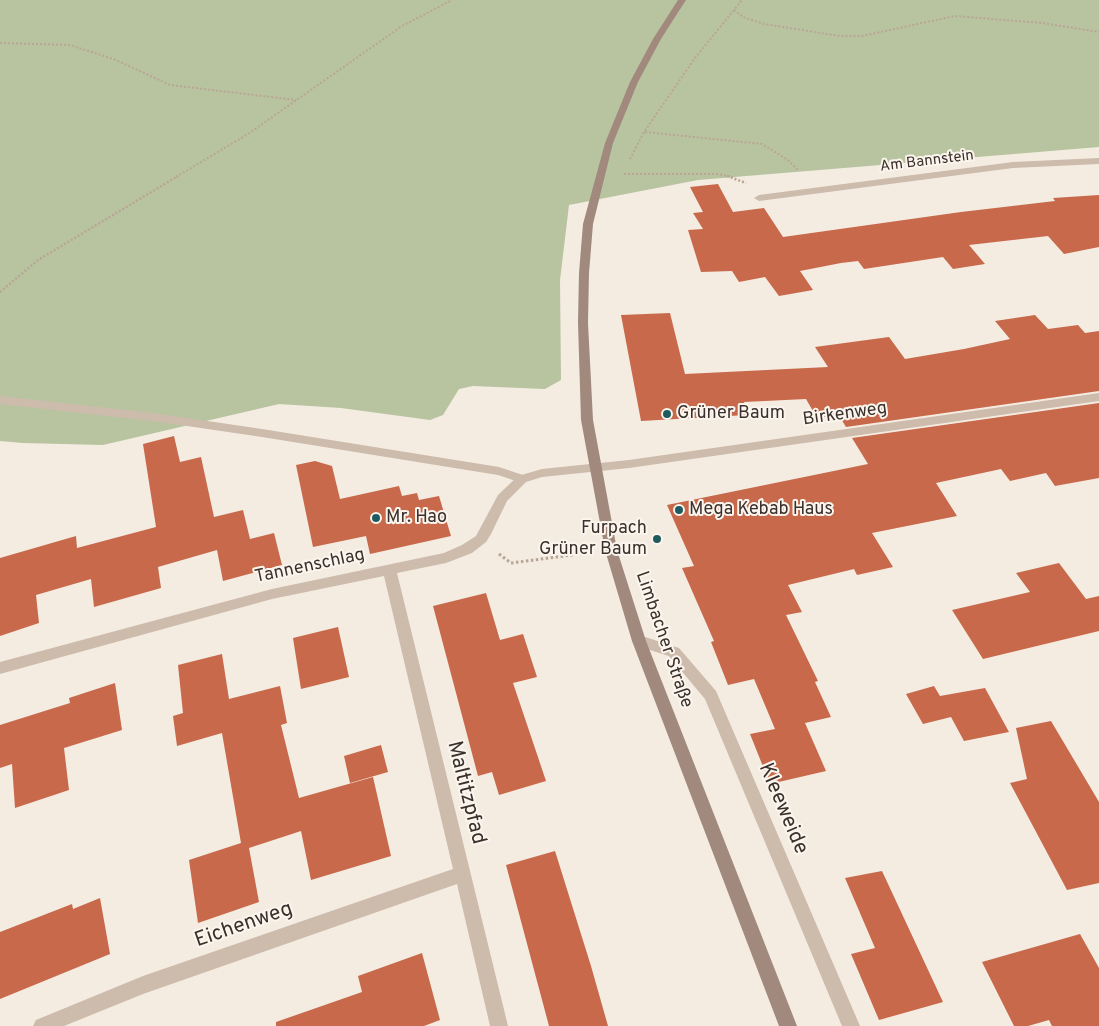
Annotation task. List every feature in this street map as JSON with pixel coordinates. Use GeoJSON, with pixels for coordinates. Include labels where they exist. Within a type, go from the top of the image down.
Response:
{"type":"FeatureCollection","features":[{"type":"Feature","properties":{"kind":"main road","name":"Limbacher Straße"},"geometry":{"type":"LineString","coordinates":[[682,0],[657,39],[626,99],[608,143],[588,224],[583,323],[586,420],[597,468],[611,550],[639,642],[788,1026]]}},
{"type":"Feature","properties":{"kind":"street","name":"Am Bannstein"},"geometry":{"type":"LineString","coordinates":[[759,198],[1014,165],[1099,161]]}},
{"type":"Feature","properties":{"kind":"street","name":"Birkenweg"},"geometry":{"type":"LineString","coordinates":[[597,468],[1099,397]]}},
{"type":"Feature","properties":{"kind":"street"},"geometry":{"type":"LineString","coordinates":[[0,400],[153,417],[262,433],[499,471],[522,479]]}},
{"type":"Feature","properties":{"kind":"street","name":"Tannenschlag"},"geometry":{"type":"LineString","coordinates":[[0,668],[272,594],[446,558],[467,549],[481,539],[487,531],[502,498],[522,479],[542,473],[597,468]]}},
{"type":"Feature","properties":{"kind":"street","name":"Maltitzpfad"},"geometry":{"type":"LineString","coordinates":[[389,569],[499,1026]]}},
{"type":"Feature","properties":{"kind":"street","name":"Kleeweide"},"geometry":{"type":"LineString","coordinates":[[639,642],[674,652],[711,695],[851,1026]]}},
{"type":"Feature","properties":{"kind":"street","name":"Eichenweg"},"geometry":{"type":"LineString","coordinates":[[42,1026],[143,986],[463,874]]}},
{"type":"Feature","properties":{"kind":"path"},"geometry":{"type":"LineString","coordinates":[[0,292],[38,260],[248,134],[402,26],[452,0]]}},
{"type":"Feature","properties":{"kind":"path"},"geometry":{"type":"LineString","coordinates":[[630,160],[644,132],[695,58],[742,0]]}},
{"type":"Feature","properties":{"kind":"path"},"geometry":{"type":"LineString","coordinates":[[734,10],[744,17],[764,24],[840,36],[862,36],[955,16],[1042,23],[1099,32]]}},
{"type":"Feature","properties":{"kind":"path"},"geometry":{"type":"LineString","coordinates":[[0,43],[70,45],[116,60],[170,85],[297,100]]}},
{"type":"Feature","properties":{"kind":"path"},"geometry":{"type":"LineString","coordinates":[[644,132],[762,144],[788,160],[804,176],[810,191]]}},
{"type":"Feature","properties":{"kind":"path"},"geometry":{"type":"LineString","coordinates":[[626,167],[623,174],[717,174],[736,178],[748,184],[759,198]]}},
{"type":"Feature","properties":{"kind":"path"},"geometry":{"type":"LineString","coordinates":[[481,539],[511,563],[611,550]]}},
{"type":"Feature","properties":{"kind":"green space"},"geometry":{"type":"Polygon","coordinates":[[[0,0],[1099,0],[1099,147],[698,180],[569,205],[560,280],[561,380],[545,389],[473,386],[459,389],[443,415],[430,420],[341,408],[279,404],[103,445],[0,441],[0,0]]]}},
{"type":"Feature","properties":{"kind":"building"},"geometry":{"type":"Polygon","coordinates":[[[718,184],[733,212],[764,208],[783,237],[1055,201],[1053,198],[1099,195],[1099,247],[1064,254],[1048,236],[969,245],[985,264],[953,269],[943,257],[864,269],[858,261],[841,263],[800,271],[813,290],[779,296],[765,277],[739,282],[732,271],[701,272],[688,230],[703,229],[693,213],[703,212],[690,187],[718,184]]]}},
{"type":"Feature","properties":{"kind":"building"},"geometry":{"type":"Polygon","coordinates":[[[670,313],[685,374],[828,367],[815,347],[889,337],[905,359],[1010,339],[995,321],[1035,315],[1048,329],[1078,325],[1085,333],[1099,331],[1099,391],[846,427],[838,414],[817,418],[806,399],[744,402],[747,415],[641,421],[621,315],[670,313]]]}},
{"type":"Feature","properties":{"kind":"building"},"geometry":{"type":"Polygon","coordinates":[[[1099,403],[1099,478],[1055,486],[1046,473],[1010,481],[1001,469],[936,483],[957,516],[872,533],[893,567],[857,575],[854,569],[788,585],[802,612],[786,615],[818,681],[815,682],[831,717],[805,723],[826,771],[770,784],[750,734],[775,729],[754,679],[728,685],[711,642],[714,641],[682,568],[694,566],[667,505],[868,464],[852,438],[1099,403]]]}},
{"type":"Feature","properties":{"kind":"building"},"geometry":{"type":"Polygon","coordinates":[[[174,436],[180,462],[201,457],[214,517],[243,510],[250,539],[274,533],[282,565],[223,581],[217,550],[158,567],[161,588],[94,607],[91,579],[36,595],[39,623],[0,636],[0,558],[76,536],[77,548],[156,527],[143,444],[174,436]]]}},
{"type":"Feature","properties":{"kind":"building","name":"Mr. Hao"},"geometry":{"type":"Polygon","coordinates":[[[315,461],[332,466],[340,499],[399,486],[402,496],[417,493],[419,500],[439,496],[451,536],[370,554],[366,536],[313,547],[296,465],[315,461]]]}},
{"type":"Feature","properties":{"kind":"building"},"geometry":{"type":"Polygon","coordinates":[[[1059,563],[1086,599],[1099,596],[1099,631],[983,659],[952,610],[1030,592],[1016,573],[1059,563]]]}},
{"type":"Feature","properties":{"kind":"building"},"geometry":{"type":"Polygon","coordinates":[[[486,593],[500,640],[523,634],[537,677],[513,683],[546,781],[499,795],[492,772],[478,776],[433,606],[486,593]]]}},
{"type":"Feature","properties":{"kind":"building"},"geometry":{"type":"Polygon","coordinates":[[[338,627],[349,677],[301,689],[293,638],[338,627]]]}},
{"type":"Feature","properties":{"kind":"building"},"geometry":{"type":"Polygon","coordinates":[[[222,654],[229,699],[280,686],[287,723],[281,725],[299,798],[373,777],[391,856],[311,880],[301,831],[249,848],[259,902],[198,923],[189,860],[241,843],[222,733],[177,746],[173,716],[183,713],[178,665],[222,654]]]}},
{"type":"Feature","properties":{"kind":"building"},"geometry":{"type":"Polygon","coordinates":[[[115,683],[122,730],[64,748],[69,790],[15,808],[12,764],[0,768],[0,725],[70,703],[69,698],[115,683]]]}},
{"type":"Feature","properties":{"kind":"building"},"geometry":{"type":"Polygon","coordinates":[[[934,686],[940,696],[985,688],[1009,732],[964,741],[951,717],[923,724],[906,694],[934,686]]]}},
{"type":"Feature","properties":{"kind":"building"},"geometry":{"type":"Polygon","coordinates":[[[1051,721],[1099,802],[1099,883],[1067,890],[1010,783],[1027,779],[1016,728],[1051,721]]]}},
{"type":"Feature","properties":{"kind":"building"},"geometry":{"type":"Polygon","coordinates":[[[381,745],[388,772],[350,783],[344,756],[381,745]]]}},
{"type":"Feature","properties":{"kind":"building"},"geometry":{"type":"Polygon","coordinates":[[[555,851],[608,1026],[549,1026],[506,865],[555,851]]]}},
{"type":"Feature","properties":{"kind":"building"},"geometry":{"type":"Polygon","coordinates":[[[882,871],[943,1002],[879,1020],[851,954],[875,948],[845,878],[882,871]]]}},
{"type":"Feature","properties":{"kind":"building"},"geometry":{"type":"Polygon","coordinates":[[[100,898],[110,954],[0,999],[0,932],[72,904],[73,909],[100,898]]]}},
{"type":"Feature","properties":{"kind":"building"},"geometry":{"type":"Polygon","coordinates":[[[1080,934],[1099,968],[1099,1026],[1052,1026],[1049,1020],[1028,1026],[1014,1026],[982,962],[1080,934]]]}},
{"type":"Feature","properties":{"kind":"building"},"geometry":{"type":"Polygon","coordinates":[[[422,953],[440,1020],[424,1026],[276,1026],[276,1022],[362,992],[358,976],[422,953]]]}},
{"type":"Feature","properties":{"kind":"place","name":"Grüner Baum"},"geometry":{"type":"Point","coordinates":[667,414]}},
{"type":"Feature","properties":{"kind":"place","name":"Mega Kebab Haus"},"geometry":{"type":"Point","coordinates":[679,510]}},
{"type":"Feature","properties":{"kind":"place","name":"Mr. Hao"},"geometry":{"type":"Point","coordinates":[376,518]}},
{"type":"Feature","properties":{"kind":"place","name":"Furpach Grüner Baum"},"geometry":{"type":"Point","coordinates":[657,539]}}]}
